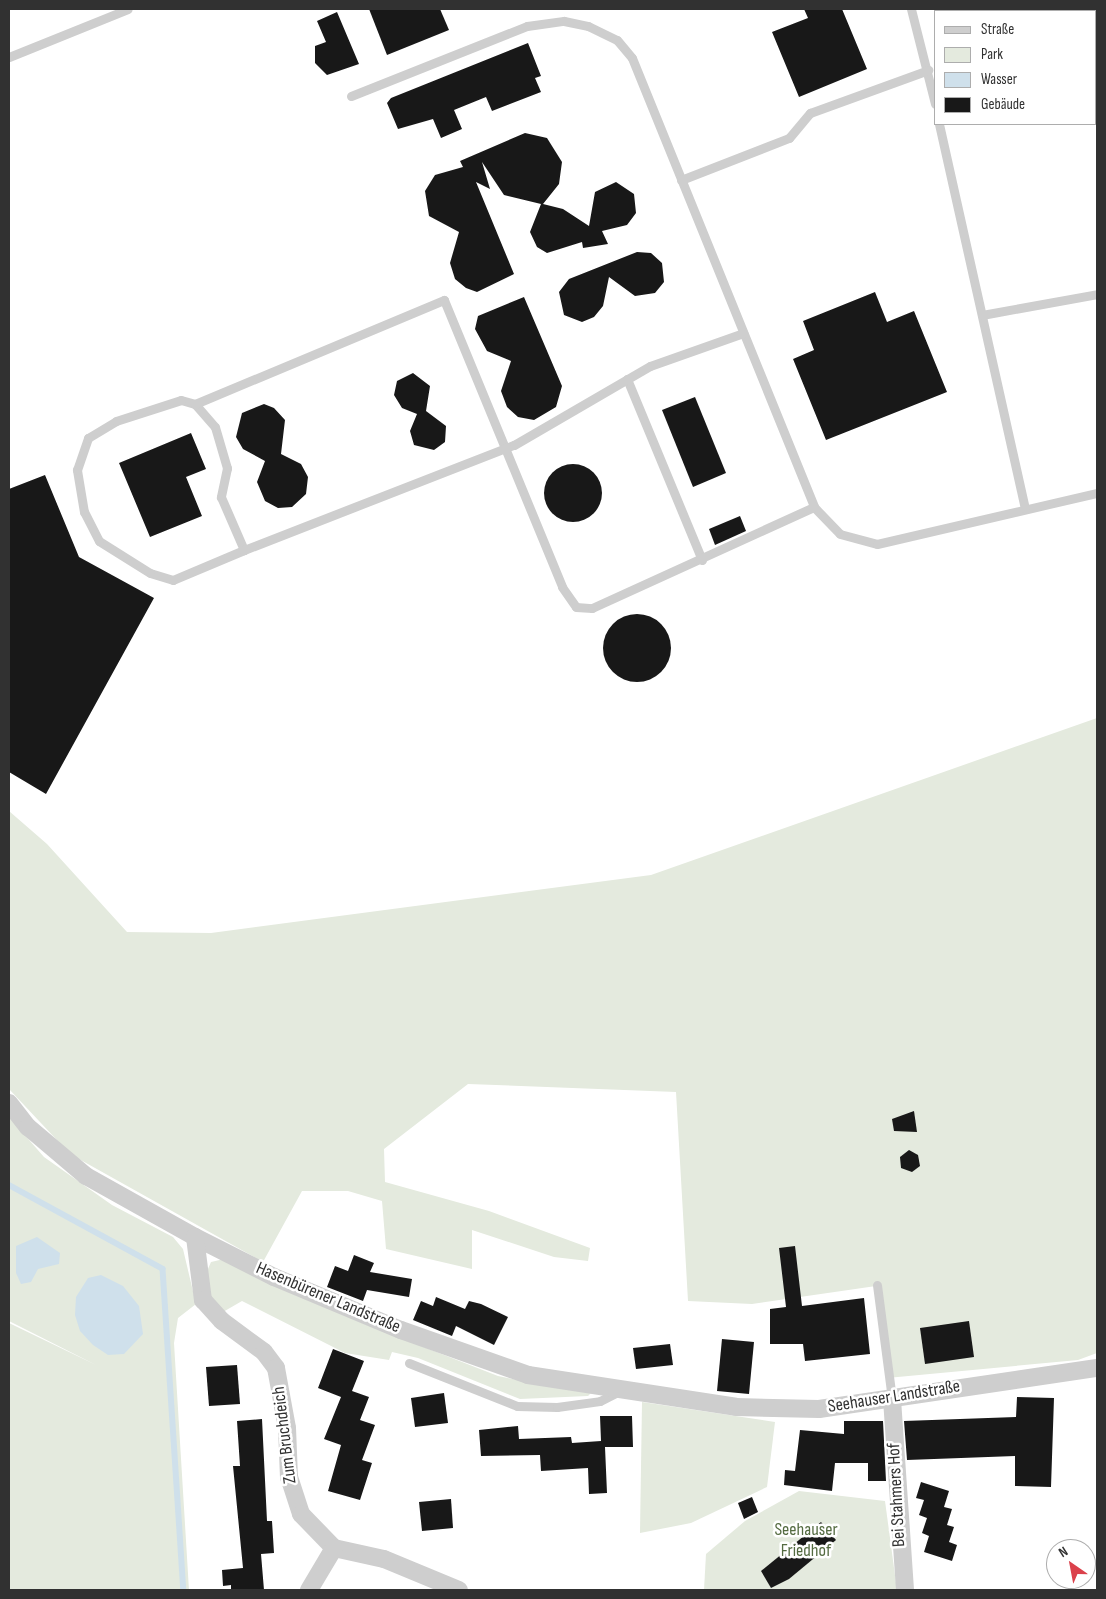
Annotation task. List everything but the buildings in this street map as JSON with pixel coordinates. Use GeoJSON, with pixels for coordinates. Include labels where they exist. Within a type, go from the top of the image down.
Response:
{"type":"FeatureCollection","features":[{"type":"Feature","properties":{"kind":"street","name":"Hasenbürener Landstraße"},"geometry":{"type":"LineString","coordinates":[[9,1103],[28,1127],[86,1176],[195,1237],[274,1277],[487,1362],[528,1375],[690,1398]]}},
{"type":"Feature","properties":{"kind":"street","name":"Zum Bruchdeich"},"geometry":{"type":"LineString","coordinates":[[195,1237],[203,1300],[222,1321],[264,1352],[276,1368],[292,1492],[316,1532],[334,1548],[384,1559],[459,1590]]}},
{"type":"Feature","properties":{"kind":"street","name":"Seehauser Landstraße"},"geometry":{"type":"LineString","coordinates":[[690,1398],[736,1407],[819,1409],[1097,1368]]}},
{"type":"Feature","properties":{"kind":"street","name":"Bei Stahmers Hof"},"geometry":{"type":"LineString","coordinates":[[892,1399],[905,1590]]}},
{"type":"Feature","properties":{"kind":"street"},"geometry":{"type":"LineString","coordinates":[[309,1590],[334,1548]]}},
{"type":"Feature","properties":{"kind":"lane"},"geometry":{"type":"LineString","coordinates":[[9,57],[128,9]]}},
{"type":"Feature","properties":{"kind":"lane"},"geometry":{"type":"LineString","coordinates":[[911,9],[934,97]]}},
{"type":"Feature","properties":{"kind":"lane"},"geometry":{"type":"LineString","coordinates":[[351,96],[528,26],[564,21],[588,26],[617,40],[632,58],[814,507],[840,534],[877,544],[1097,494]]}},
{"type":"Feature","properties":{"kind":"lane"},"geometry":{"type":"LineString","coordinates":[[681,180],[789,138],[810,114],[928,70]]}},
{"type":"Feature","properties":{"kind":"lane"},"geometry":{"type":"LineString","coordinates":[[939,125],[1025,509]]}},
{"type":"Feature","properties":{"kind":"lane"},"geometry":{"type":"LineString","coordinates":[[982,316],[1097,294]]}},
{"type":"Feature","properties":{"kind":"lane"},"geometry":{"type":"LineString","coordinates":[[195,404],[444,300],[562,587],[576,607],[592,608],[702,560],[814,507]]}},
{"type":"Feature","properties":{"kind":"lane"},"geometry":{"type":"LineString","coordinates":[[244,550],[222,497],[226,468],[215,427],[195,404],[181,400],[116,420],[88,438],[77,470],[84,512],[99,541],[150,573],[173,580],[244,550],[506,448],[627,379],[743,333]]}},
{"type":"Feature","properties":{"kind":"lane"},"geometry":{"type":"LineString","coordinates":[[627,379],[702,560]]}},
{"type":"Feature","properties":{"kind":"lane"},"geometry":{"type":"LineString","coordinates":[[877,1285],[892,1399]]}},
{"type":"Feature","properties":{"kind":"lane"},"geometry":{"type":"LineString","coordinates":[[409,1363],[518,1406],[557,1407],[600,1401],[626,1388]]}},
{"type":"Feature","properties":{"kind":"green space"},"geometry":{"type":"Polygon","coordinates":[[[1097,718],[1097,1353],[1078,1360],[887,1378],[876,1286],[752,1304],[688,1301],[676,1092],[468,1084],[384,1149],[385,1182],[489,1211],[590,1248],[588,1261],[554,1257],[472,1230],[472,1269],[386,1249],[382,1201],[348,1191],[302,1191],[263,1262],[70,1154],[9,1089],[9,811],[47,844],[127,932],[211,933],[651,875],[1097,718]]]}},
{"type":"Feature","properties":{"kind":"green space"},"geometry":{"type":"Polygon","coordinates":[[[9,1117],[44,1157],[112,1205],[173,1237],[183,1249],[196,1304],[178,1318],[174,1343],[189,1590],[9,1590],[9,1323],[96,1365],[9,1321],[9,1117]]]}},
{"type":"Feature","properties":{"kind":"green space"},"geometry":{"type":"Polygon","coordinates":[[[224,1259],[362,1323],[498,1376],[556,1388],[595,1389],[588,1396],[520,1399],[418,1358],[392,1352],[389,1360],[345,1353],[242,1301],[223,1312],[209,1297],[204,1278],[211,1262],[224,1259]]]}},
{"type":"Feature","properties":{"kind":"green space"},"geometry":{"type":"Polygon","coordinates":[[[642,1402],[775,1422],[767,1487],[691,1523],[640,1533],[642,1402]]]}},
{"type":"Feature","properties":{"kind":"green space","name":"Seehauser Friedhof"},"geometry":{"type":"Polygon","coordinates":[[[799,1491],[885,1501],[897,1590],[704,1590],[706,1554],[745,1521],[799,1491]]]}},
{"type":"Feature","properties":{"kind":"water"},"geometry":{"type":"Polygon","coordinates":[[[37,1237],[60,1253],[59,1264],[38,1269],[31,1282],[21,1284],[16,1273],[16,1246],[37,1237]]]}},
{"type":"Feature","properties":{"kind":"water"},"geometry":{"type":"Polygon","coordinates":[[[101,1275],[123,1286],[139,1306],[143,1334],[124,1354],[108,1355],[93,1345],[80,1331],[75,1315],[76,1297],[88,1278],[101,1275]]]}},
{"type":"Feature","properties":{"kind":"waterway"},"geometry":{"type":"LineString","coordinates":[[9,1185],[163,1269],[184,1590]]}}]}
